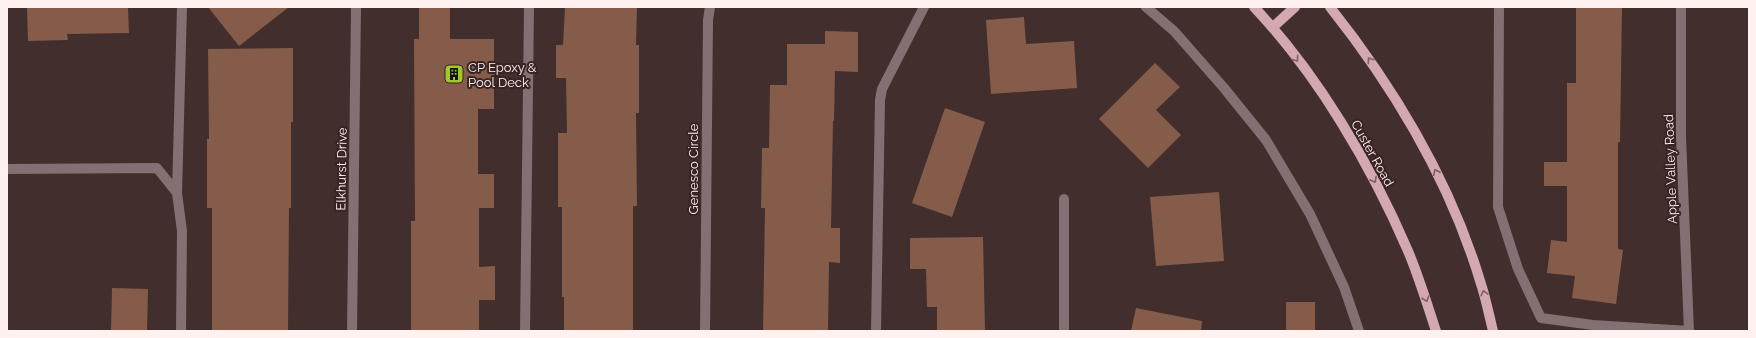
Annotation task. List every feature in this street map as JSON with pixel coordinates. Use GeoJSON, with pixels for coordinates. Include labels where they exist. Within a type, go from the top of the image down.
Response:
{"type":"FeatureCollection","features":[{"type":"Feature","properties":{"kind":"main road","name":"Custer Road"},"geometry":{"type":"LineString","coordinates":[[1254,7],[1273,27],[1347,131],[1374,179],[1408,251],[1436,331]]}},
{"type":"Feature","properties":{"kind":"main road"},"geometry":{"type":"LineString","coordinates":[[1273,27],[1295,7]]}},
{"type":"Feature","properties":{"kind":"main road"},"geometry":{"type":"LineString","coordinates":[[1330,7],[1354,37],[1394,95],[1434,168],[1458,222],[1481,283],[1493,331]]}},
{"type":"Feature","properties":{"kind":"street"},"geometry":{"type":"LineString","coordinates":[[181,331],[182,231],[177,193],[182,7]]}},
{"type":"Feature","properties":{"kind":"street","name":"Elkhurst Drive"},"geometry":{"type":"LineString","coordinates":[[352,331],[356,7]]}},
{"type":"Feature","properties":{"kind":"street"},"geometry":{"type":"LineString","coordinates":[[525,331],[529,7]]}},
{"type":"Feature","properties":{"kind":"street","name":"Genesco Circle"},"geometry":{"type":"LineString","coordinates":[[705,331],[708,20],[710,7]]}},
{"type":"Feature","properties":{"kind":"street"},"geometry":{"type":"LineString","coordinates":[[876,331],[880,100],[882,89],[924,7]]}},
{"type":"Feature","properties":{"kind":"street"},"geometry":{"type":"LineString","coordinates":[[1146,7],[1174,32],[1224,88],[1266,140],[1310,214],[1344,287],[1358,331]]}},
{"type":"Feature","properties":{"kind":"street"},"geometry":{"type":"LineString","coordinates":[[1499,7],[1498,207],[1518,269],[1542,318],[1593,325],[1689,331]]}},
{"type":"Feature","properties":{"kind":"street","name":"Apple Valley Road"},"geometry":{"type":"LineString","coordinates":[[1681,7],[1681,137],[1689,331]]}},
{"type":"Feature","properties":{"kind":"street"},"geometry":{"type":"LineString","coordinates":[[7,169],[157,168],[177,193]]}},
{"type":"Feature","properties":{"kind":"street"},"geometry":{"type":"LineString","coordinates":[[1064,199],[1064,331]]}},
{"type":"Feature","properties":{"kind":"building"},"geometry":{"type":"Polygon","coordinates":[[[27,7],[128,7],[129,33],[67,34],[68,40],[28,41],[27,7]]]}},
{"type":"Feature","properties":{"kind":"building"},"geometry":{"type":"Polygon","coordinates":[[[208,7],[289,7],[239,46],[208,7]]]}},
{"type":"Feature","properties":{"kind":"building"},"geometry":{"type":"Polygon","coordinates":[[[419,7],[450,7],[450,39],[494,39],[494,109],[478,109],[478,174],[494,174],[494,208],[479,208],[479,267],[495,266],[495,300],[479,300],[479,331],[411,331],[411,221],[415,221],[414,39],[419,39],[419,7]]]}},
{"type":"Feature","properties":{"kind":"building"},"geometry":{"type":"Polygon","coordinates":[[[565,7],[637,7],[636,45],[639,45],[639,113],[636,113],[637,206],[633,206],[633,331],[564,331],[564,297],[562,297],[562,207],[558,207],[558,133],[567,133],[566,78],[556,78],[556,45],[563,45],[565,7]]]}},
{"type":"Feature","properties":{"kind":"building"},"geometry":{"type":"Polygon","coordinates":[[[1576,7],[1622,7],[1620,142],[1618,142],[1618,249],[1623,250],[1616,304],[1572,298],[1575,276],[1547,273],[1551,240],[1567,242],[1567,186],[1544,186],[1544,162],[1567,162],[1567,83],[1576,83],[1576,7]]]}},
{"type":"Feature","properties":{"kind":"building"},"geometry":{"type":"Polygon","coordinates":[[[1024,17],[1026,44],[1074,41],[1077,88],[991,94],[986,20],[1024,17]]]}},
{"type":"Feature","properties":{"kind":"building"},"geometry":{"type":"Polygon","coordinates":[[[825,31],[858,32],[858,72],[835,71],[831,228],[840,228],[840,263],[829,262],[828,331],[763,331],[765,208],[761,208],[762,148],[769,148],[770,85],[787,85],[787,44],[825,44],[825,31]]]}},
{"type":"Feature","properties":{"kind":"building"},"geometry":{"type":"Polygon","coordinates":[[[293,48],[293,122],[291,122],[291,208],[289,208],[288,331],[212,331],[212,208],[207,208],[207,139],[209,139],[208,49],[293,48]]]}},
{"type":"Feature","properties":{"kind":"building"},"geometry":{"type":"Polygon","coordinates":[[[1155,63],[1180,87],[1156,110],[1181,135],[1148,168],[1099,119],[1155,63]]]}},
{"type":"Feature","properties":{"kind":"building"},"geometry":{"type":"Polygon","coordinates":[[[945,108],[985,122],[952,217],[912,203],[945,108]]]}},
{"type":"Feature","properties":{"kind":"building"},"geometry":{"type":"Polygon","coordinates":[[[1219,192],[1224,261],[1156,266],[1150,197],[1219,192]]]}},
{"type":"Feature","properties":{"kind":"building"},"geometry":{"type":"Polygon","coordinates":[[[983,237],[985,331],[937,331],[937,307],[927,307],[926,269],[910,269],[910,238],[983,237]]]}},
{"type":"Feature","properties":{"kind":"building"},"geometry":{"type":"Polygon","coordinates":[[[112,288],[148,289],[147,331],[111,331],[112,288]]]}},
{"type":"Feature","properties":{"kind":"building"},"geometry":{"type":"Polygon","coordinates":[[[1286,302],[1315,302],[1315,331],[1286,331],[1286,302]]]}},
{"type":"Feature","properties":{"kind":"building"},"geometry":{"type":"Polygon","coordinates":[[[1136,308],[1202,321],[1201,331],[1131,331],[1136,308]]]}},
{"type":"Feature","properties":{"kind":"place","name":"CP Epoxy & Pool Deck"},"geometry":{"type":"Point","coordinates":[454,74]}}]}
